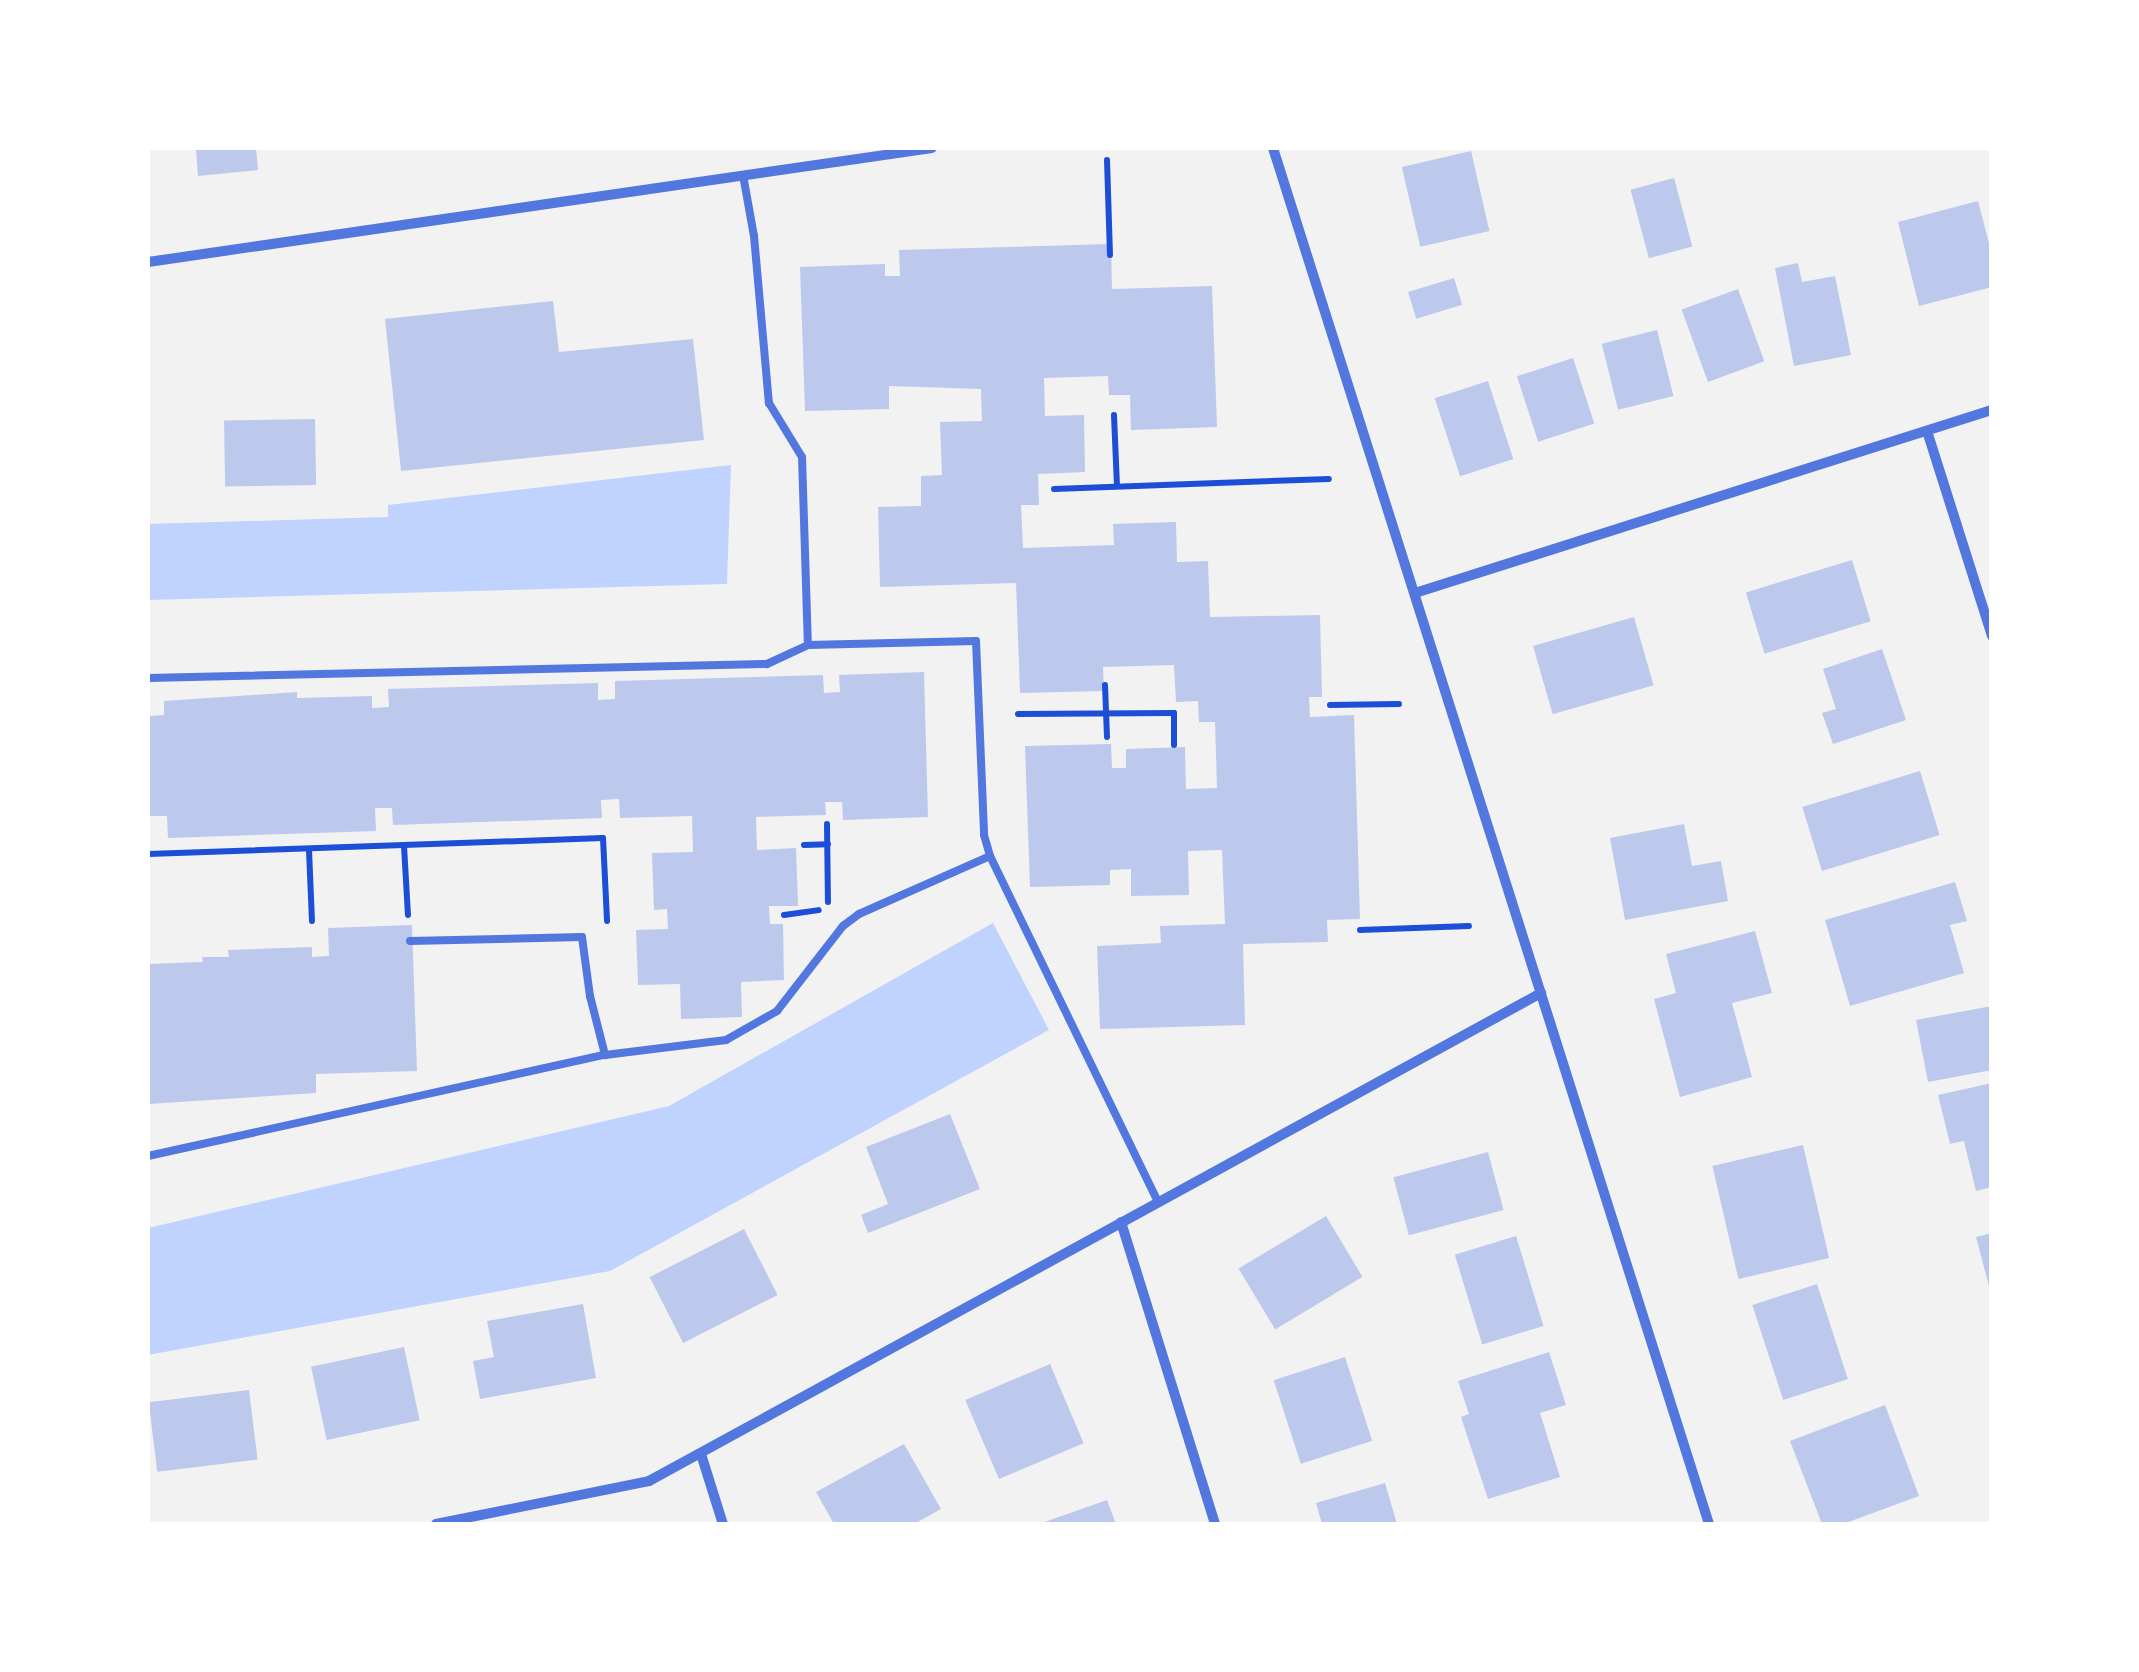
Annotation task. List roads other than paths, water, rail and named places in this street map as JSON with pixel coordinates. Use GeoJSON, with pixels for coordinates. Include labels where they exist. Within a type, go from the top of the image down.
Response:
{"type":"FeatureCollection","features":[{"type":"Feature","properties":{"kind":"street"},"geometry":{"type":"LineString","coordinates":[[148,262],[932,148]]}},
{"type":"Feature","properties":{"kind":"street"},"geometry":{"type":"LineString","coordinates":[[1274,148],[1709,1524]]}},
{"type":"Feature","properties":{"kind":"street"},"geometry":{"type":"LineString","coordinates":[[1416,594],[1992,410]]}},
{"type":"Feature","properties":{"kind":"street"},"geometry":{"type":"LineString","coordinates":[[1927,430],[1992,636]]}},
{"type":"Feature","properties":{"kind":"street"},"geometry":{"type":"LineString","coordinates":[[436,1524],[649,1481],[1541,993]]}},
{"type":"Feature","properties":{"kind":"street"},"geometry":{"type":"LineString","coordinates":[[1121,1222],[1215,1524]]}},
{"type":"Feature","properties":{"kind":"street"},"geometry":{"type":"LineString","coordinates":[[701,1454],[723,1524]]}},
{"type":"Feature","properties":{"kind":"lane"},"geometry":{"type":"LineString","coordinates":[[743,175],[754,236],[769,403],[802,457],[808,645]]}},
{"type":"Feature","properties":{"kind":"lane"},"geometry":{"type":"LineString","coordinates":[[148,678],[767,664],[808,645],[976,641],[984,835],[990,856],[1158,1202]]}},
{"type":"Feature","properties":{"kind":"lane"},"geometry":{"type":"LineString","coordinates":[[148,1156],[605,1055],[726,1040],[777,1012],[844,926],[859,914],[990,856]]}},
{"type":"Feature","properties":{"kind":"lane"},"geometry":{"type":"LineString","coordinates":[[410,941],[582,938],[590,996],[605,1055]]}},
{"type":"Feature","properties":{"kind":"water"},"geometry":{"type":"Polygon","coordinates":[[[731,465],[727,584],[148,600],[148,524],[388,517],[388,505],[731,465]]]}},
{"type":"Feature","properties":{"kind":"water"},"geometry":{"type":"Polygon","coordinates":[[[993,923],[1049,1030],[610,1271],[148,1355],[148,1228],[669,1106],[993,923]]]}}]}
